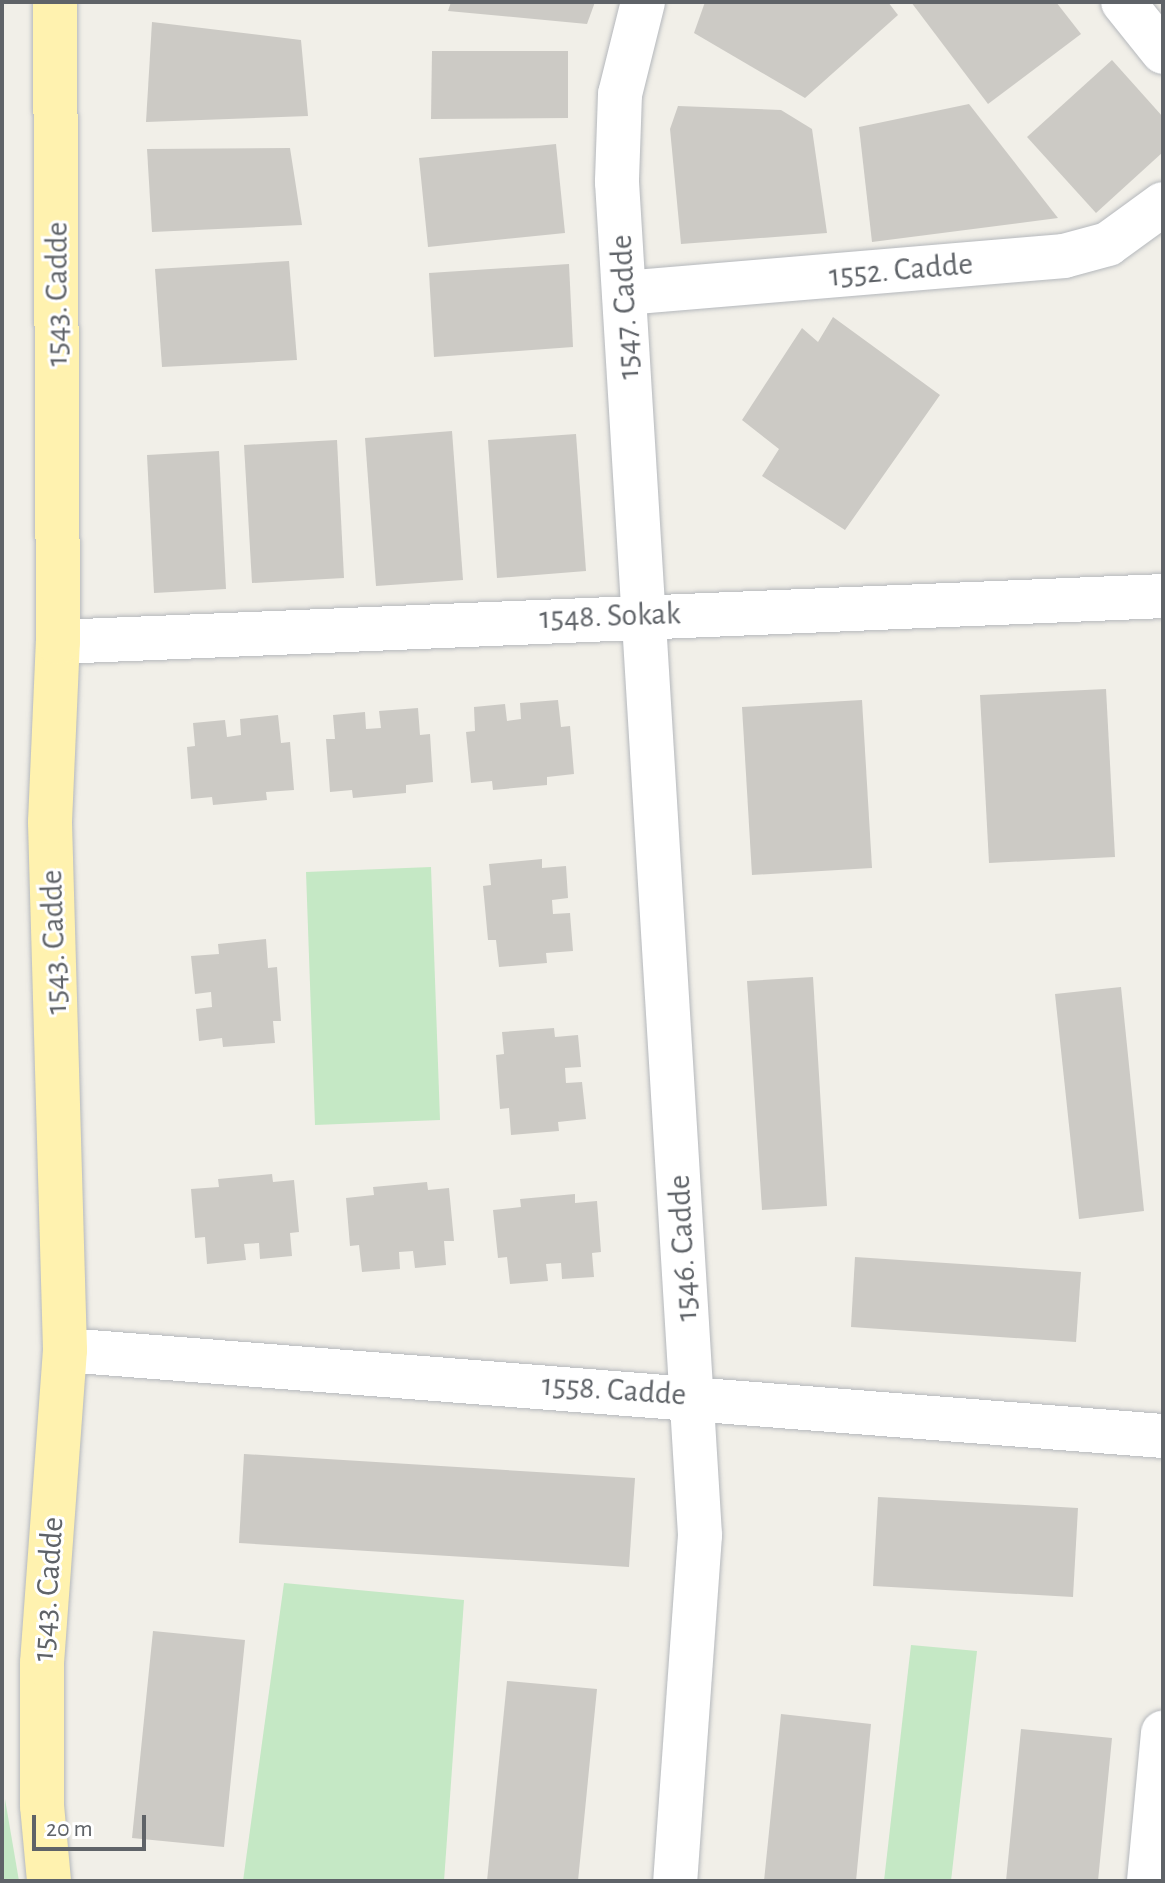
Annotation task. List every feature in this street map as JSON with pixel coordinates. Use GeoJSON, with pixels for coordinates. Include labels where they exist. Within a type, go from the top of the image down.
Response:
{"type":"FeatureCollection","features":[{"type":"Feature","properties":{"kind":"main road","name":"1543. Cadde"},"geometry":{"type":"LineString","coordinates":[[49,1881],[42,1806],[42,1663],[65,1350],[50,822],[58,642],[55,2]]}},
{"type":"Feature","properties":{"kind":"street","name":"1547. Cadde"},"geometry":{"type":"LineString","coordinates":[[643,2],[620,94],[624,293],[644,614]]}},
{"type":"Feature","properties":{"kind":"street"},"geometry":{"type":"LineString","coordinates":[[1123,2],[1163,52]]}},
{"type":"Feature","properties":{"kind":"street","name":"1552. Cadde"},"geometry":{"type":"LineString","coordinates":[[624,293],[1064,256],[1108,244],[1163,204]]}},
{"type":"Feature","properties":{"kind":"street","name":"1548. Sokak"},"geometry":{"type":"LineString","coordinates":[[58,642],[644,614],[1163,596]]}},
{"type":"Feature","properties":{"kind":"street","name":"1546. Cadde"},"geometry":{"type":"LineString","coordinates":[[644,614],[700,1535],[675,1881]]}},
{"type":"Feature","properties":{"kind":"street","name":"1558. Cadde"},"geometry":{"type":"LineString","coordinates":[[65,1350],[692,1396],[1163,1436]]}},
{"type":"Feature","properties":{"kind":"street"},"geometry":{"type":"LineString","coordinates":[[1149,1881],[1163,1733]]}},
{"type":"Feature","properties":{"kind":"green space"},"geometry":{"type":"Polygon","coordinates":[[[431,867],[440,1120],[315,1125],[306,872],[431,867]]]}},
{"type":"Feature","properties":{"kind":"green space"},"geometry":{"type":"Polygon","coordinates":[[[284,1583],[464,1600],[444,1881],[243,1881],[284,1583]]]}},
{"type":"Feature","properties":{"kind":"green space"},"geometry":{"type":"Polygon","coordinates":[[[911,1645],[977,1651],[951,1881],[884,1881],[911,1645]]]}},
{"type":"Feature","properties":{"kind":"green space"},"geometry":{"type":"Polygon","coordinates":[[[5,1799],[19,1881],[2,1881],[5,1799]]]}},
{"type":"Feature","properties":{"kind":"building"},"geometry":{"type":"Polygon","coordinates":[[[451,2],[595,2],[587,24],[448,11],[451,2]]]}},
{"type":"Feature","properties":{"kind":"building"},"geometry":{"type":"Polygon","coordinates":[[[705,2],[888,2],[898,15],[805,98],[694,33],[705,2]]]}},
{"type":"Feature","properties":{"kind":"building"},"geometry":{"type":"Polygon","coordinates":[[[911,2],[1056,2],[1081,34],[988,104],[911,2]]]}},
{"type":"Feature","properties":{"kind":"building"},"geometry":{"type":"Polygon","coordinates":[[[152,22],[301,40],[308,116],[146,122],[152,22]]]}},
{"type":"Feature","properties":{"kind":"building"},"geometry":{"type":"Polygon","coordinates":[[[432,51],[568,51],[568,118],[431,119],[432,51]]]}},
{"type":"Feature","properties":{"kind":"building"},"geometry":{"type":"Polygon","coordinates":[[[1112,60],[1163,117],[1163,152],[1096,213],[1027,137],[1112,60]]]}},
{"type":"Feature","properties":{"kind":"building"},"geometry":{"type":"Polygon","coordinates":[[[969,104],[1058,218],[872,242],[859,127],[969,104]]]}},
{"type":"Feature","properties":{"kind":"building"},"geometry":{"type":"Polygon","coordinates":[[[678,106],[781,110],[812,129],[827,233],[681,244],[670,129],[678,106]]]}},
{"type":"Feature","properties":{"kind":"building"},"geometry":{"type":"Polygon","coordinates":[[[556,144],[565,233],[428,247],[419,158],[556,144]]]}},
{"type":"Feature","properties":{"kind":"building"},"geometry":{"type":"Polygon","coordinates":[[[290,148],[302,225],[152,232],[147,149],[290,148]]]}},
{"type":"Feature","properties":{"kind":"building"},"geometry":{"type":"Polygon","coordinates":[[[289,261],[297,360],[162,367],[155,269],[289,261]]]}},
{"type":"Feature","properties":{"kind":"building"},"geometry":{"type":"Polygon","coordinates":[[[569,264],[573,347],[434,357],[429,273],[569,264]]]}},
{"type":"Feature","properties":{"kind":"building"},"geometry":{"type":"Polygon","coordinates":[[[833,317],[940,395],[845,530],[762,476],[779,449],[742,420],[802,328],[818,342],[833,317]]]}},
{"type":"Feature","properties":{"kind":"building"},"geometry":{"type":"Polygon","coordinates":[[[452,431],[463,580],[376,586],[365,438],[452,431]]]}},
{"type":"Feature","properties":{"kind":"building"},"geometry":{"type":"Polygon","coordinates":[[[576,434],[586,571],[497,578],[488,440],[576,434]]]}},
{"type":"Feature","properties":{"kind":"building"},"geometry":{"type":"Polygon","coordinates":[[[337,440],[344,578],[252,583],[244,445],[337,440]]]}},
{"type":"Feature","properties":{"kind":"building"},"geometry":{"type":"Polygon","coordinates":[[[219,451],[226,589],[154,593],[147,455],[219,451]]]}},
{"type":"Feature","properties":{"kind":"building"},"geometry":{"type":"Polygon","coordinates":[[[1106,689],[1115,857],[989,863],[980,695],[1106,689]]]}},
{"type":"Feature","properties":{"kind":"building"},"geometry":{"type":"Polygon","coordinates":[[[558,700],[561,727],[570,726],[574,774],[547,777],[547,785],[493,790],[492,781],[471,783],[466,732],[475,731],[474,707],[505,704],[507,721],[521,719],[520,703],[558,700]]]}},
{"type":"Feature","properties":{"kind":"building"},"geometry":{"type":"Polygon","coordinates":[[[862,700],[872,868],[752,875],[742,707],[862,700]]]}},
{"type":"Feature","properties":{"kind":"building"},"geometry":{"type":"Polygon","coordinates":[[[418,708],[420,735],[430,734],[433,782],[406,785],[406,793],[353,798],[352,790],[330,792],[326,739],[335,739],[333,715],[365,712],[366,729],[381,728],[379,711],[418,708]]]}},
{"type":"Feature","properties":{"kind":"building"},"geometry":{"type":"Polygon","coordinates":[[[278,715],[281,743],[290,742],[294,790],[266,792],[267,800],[213,805],[212,797],[191,799],[187,747],[195,746],[193,723],[225,720],[227,737],[241,735],[240,719],[278,715]]]}},
{"type":"Feature","properties":{"kind":"building"},"geometry":{"type":"Polygon","coordinates":[[[542,859],[542,868],[566,866],[568,898],[552,900],[553,914],[570,913],[573,951],[546,953],[547,963],[499,967],[496,940],[488,940],[483,886],[491,885],[489,864],[542,859]]]}},
{"type":"Feature","properties":{"kind":"building"},"geometry":{"type":"Polygon","coordinates":[[[266,939],[268,968],[277,967],[281,1021],[273,1021],[275,1043],[223,1047],[222,1038],[199,1041],[196,1009],[212,1007],[211,992],[195,994],[191,956],[219,954],[218,944],[266,939]]]}},
{"type":"Feature","properties":{"kind":"building"},"geometry":{"type":"Polygon","coordinates":[[[813,977],[827,1206],[762,1210],[747,981],[813,977]]]}},
{"type":"Feature","properties":{"kind":"building"},"geometry":{"type":"Polygon","coordinates":[[[1121,987],[1144,1211],[1079,1219],[1055,994],[1121,987]]]}},
{"type":"Feature","properties":{"kind":"building"},"geometry":{"type":"Polygon","coordinates":[[[554,1028],[555,1037],[578,1035],[581,1067],[565,1068],[566,1083],[582,1082],[586,1119],[558,1122],[559,1131],[511,1135],[509,1108],[500,1109],[496,1055],[504,1054],[502,1032],[554,1028]]]}},
{"type":"Feature","properties":{"kind":"building"},"geometry":{"type":"Polygon","coordinates":[[[272,1174],[273,1182],[294,1180],[299,1232],[290,1233],[292,1256],[260,1259],[259,1243],[244,1244],[246,1260],[207,1264],[205,1237],[195,1238],[191,1189],[219,1187],[218,1179],[272,1174]]]}},
{"type":"Feature","properties":{"kind":"building"},"geometry":{"type":"Polygon","coordinates":[[[427,1182],[428,1190],[449,1188],[454,1241],[444,1241],[446,1265],[415,1268],[413,1251],[399,1252],[400,1269],[362,1272],[359,1245],[350,1246],[346,1198],[374,1195],[373,1187],[427,1182]]]}},
{"type":"Feature","properties":{"kind":"building"},"geometry":{"type":"Polygon","coordinates":[[[575,1194],[575,1203],[597,1201],[601,1252],[592,1253],[594,1277],[562,1279],[561,1263],[546,1264],[548,1281],[510,1284],[507,1257],[498,1258],[493,1210],[521,1207],[520,1199],[575,1194]]]}},
{"type":"Feature","properties":{"kind":"building"},"geometry":{"type":"Polygon","coordinates":[[[855,1257],[1081,1272],[1076,1342],[851,1327],[855,1257]]]}},
{"type":"Feature","properties":{"kind":"building"},"geometry":{"type":"Polygon","coordinates":[[[244,1454],[635,1478],[629,1567],[239,1543],[244,1454]]]}},
{"type":"Feature","properties":{"kind":"building"},"geometry":{"type":"Polygon","coordinates":[[[878,1497],[1078,1508],[1073,1597],[873,1586],[878,1497]]]}},
{"type":"Feature","properties":{"kind":"building"},"geometry":{"type":"Polygon","coordinates":[[[153,1631],[245,1640],[224,1847],[132,1838],[153,1631]]]}},
{"type":"Feature","properties":{"kind":"building"},"geometry":{"type":"Polygon","coordinates":[[[507,1681],[597,1689],[578,1881],[487,1881],[507,1681]]]}},
{"type":"Feature","properties":{"kind":"building"},"geometry":{"type":"Polygon","coordinates":[[[781,1714],[871,1724],[856,1881],[764,1881],[781,1714]]]}},
{"type":"Feature","properties":{"kind":"building"},"geometry":{"type":"Polygon","coordinates":[[[1021,1729],[1112,1738],[1098,1881],[1006,1881],[1021,1729]]]}}]}
